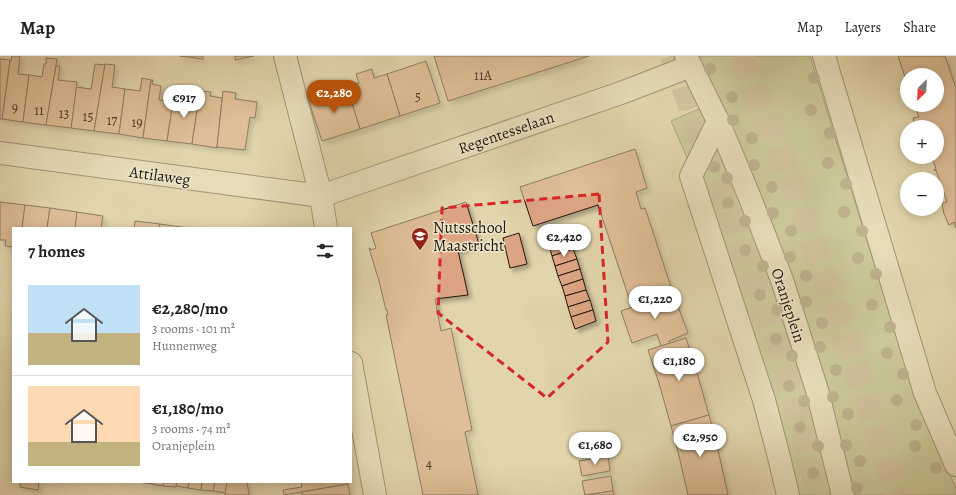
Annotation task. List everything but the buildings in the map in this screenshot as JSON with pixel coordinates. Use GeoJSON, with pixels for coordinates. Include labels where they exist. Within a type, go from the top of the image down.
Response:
{"type":"FeatureCollection","features":[{"type":"Feature","properties":{"kind":"street"},"geometry":{"type":"LineString","coordinates":[[285,56],[320,196],[326,227]]}},
{"type":"Feature","properties":{"kind":"street"},"geometry":{"type":"LineString","coordinates":[[824,56],[925,393],[947,425],[956,465]]}},
{"type":"Feature","properties":{"kind":"street","name":"Regentesselaan"},"geometry":{"type":"LineString","coordinates":[[320,196],[622,93],[689,61]]}},
{"type":"Feature","properties":{"kind":"street","name":"Oranjeplein"},"geometry":{"type":"LineString","coordinates":[[689,61],[718,121],[782,280],[817,390],[843,495]]}},
{"type":"Feature","properties":{"kind":"street"},"geometry":{"type":"LineString","coordinates":[[718,121],[691,176],[764,400],[788,495]]}},
{"type":"Feature","properties":{"kind":"street","name":"Attilaweg"},"geometry":{"type":"LineString","coordinates":[[0,153],[320,196]]}},
{"type":"Feature","properties":{"kind":"street"},"geometry":{"type":"LineString","coordinates":[[352,368],[375,495]]}},
{"type":"Feature","properties":{"kind":"highlighted area"},"geometry":{"type":"Polygon","coordinates":[[[599,194],[608,342],[547,398],[438,313],[442,208],[599,194]]]}},
{"type":"Feature","properties":{"kind":"green space"},"geometry":{"type":"Polygon","coordinates":[[[693,56],[810,56],[916,400],[956,488],[956,495],[795,495],[700,187],[671,121],[715,102],[693,56]]]}},
{"type":"Feature","properties":{"kind":"tunnel"},"geometry":{"type":"LineString","coordinates":[[671,56],[785,371],[819,495]]}},
{"type":"Feature","properties":{"kind":"tunnel"},"geometry":{"type":"LineString","coordinates":[[675,56],[799,392],[826,495]]}},
{"type":"Feature","properties":{"kind":"tunnel"},"geometry":{"type":"LineString","coordinates":[[738,56],[793,191],[895,495]]}},
{"type":"Feature","properties":{"kind":"tunnel"},"geometry":{"type":"LineString","coordinates":[[743,56],[797,190],[901,495]]}},
{"type":"Feature","properties":{"kind":"place","name":"Nutsschool Maastricht"},"geometry":{"type":"Point","coordinates":[420,251]}}]}
